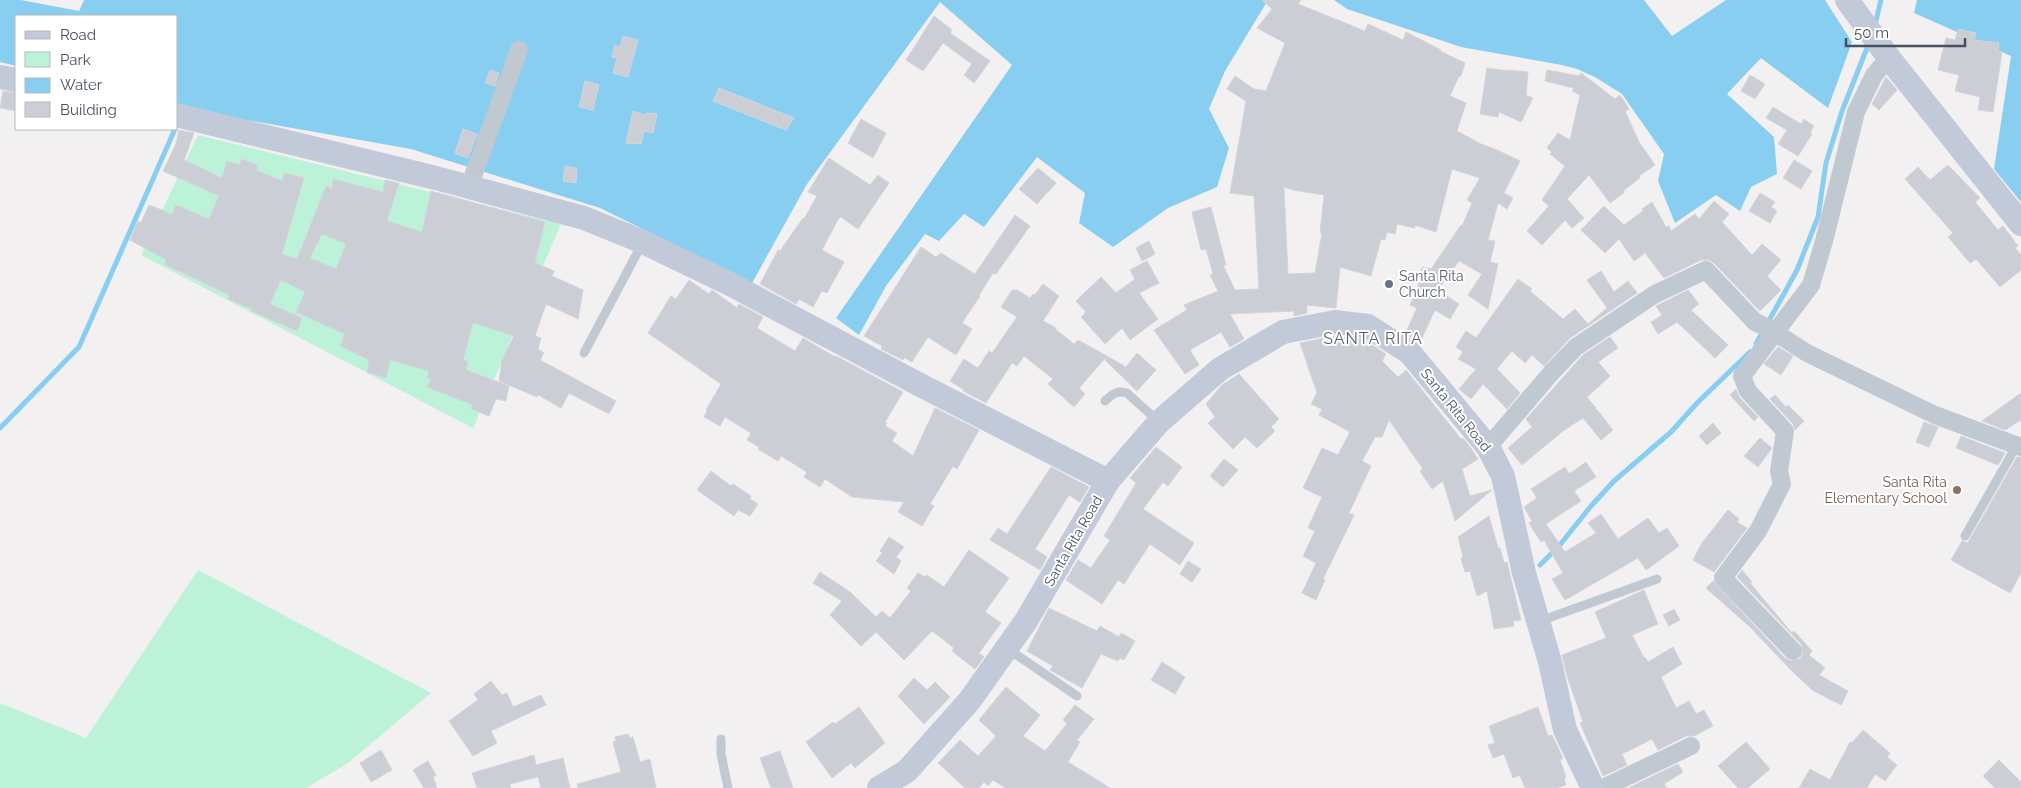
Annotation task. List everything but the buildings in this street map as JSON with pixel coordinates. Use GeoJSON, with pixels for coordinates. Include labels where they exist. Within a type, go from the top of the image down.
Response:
{"type":"FeatureCollection","features":[{"type":"Feature","properties":{"kind":"street"},"geometry":{"type":"LineString","coordinates":[[1853,8],[1887,55],[2021,224]]}},
{"type":"Feature","properties":{"kind":"street"},"geometry":{"type":"LineString","coordinates":[[469,187],[519,50]]}},
{"type":"Feature","properties":{"kind":"street"},"geometry":{"type":"LineString","coordinates":[[1793,651],[1723,578],[1758,531],[1782,484],[1779,472],[1785,431],[1748,391],[1742,376],[1766,327],[1811,284],[1824,241],[1856,112],[1874,75],[1887,55]]}},
{"type":"Feature","properties":{"kind":"street"},"geometry":{"type":"LineString","coordinates":[[0,77],[15,80]]}},
{"type":"Feature","properties":{"kind":"street"},"geometry":{"type":"LineString","coordinates":[[187,117],[469,187],[584,218],[643,242],[730,284],[924,387],[1108,481]]}},
{"type":"Feature","properties":{"kind":"street"},"geometry":{"type":"LineString","coordinates":[[1488,447],[1552,372],[1576,347],[1655,294],[1706,270],[1766,327],[1807,353],[1935,416],[2019,446]]}},
{"type":"Feature","properties":{"kind":"street","name":"Santa Rita Road"},"geometry":{"type":"LineString","coordinates":[[879,788],[907,770],[970,700],[1008,649],[1031,613],[1108,481],[1159,422],[1220,369],[1283,332],[1335,322],[1368,326],[1410,353],[1488,447],[1503,476],[1524,573],[1550,662],[1565,730],[1593,788]]}},
{"type":"Feature","properties":{"kind":"street"},"geometry":{"type":"LineString","coordinates":[[1603,788],[1691,746]]}},
{"type":"Feature","properties":{"kind":"lane"},"geometry":{"type":"LineString","coordinates":[[584,353],[643,242]]}},
{"type":"Feature","properties":{"kind":"lane"},"geometry":{"type":"LineString","coordinates":[[1105,401],[1114,392],[1127,393],[1159,422]]}},
{"type":"Feature","properties":{"kind":"lane"},"geometry":{"type":"LineString","coordinates":[[1964,536],[2019,446]]}},
{"type":"Feature","properties":{"kind":"lane"},"geometry":{"type":"LineString","coordinates":[[1538,621],[1657,579]]}},
{"type":"Feature","properties":{"kind":"lane"},"geometry":{"type":"LineString","coordinates":[[1008,649],[1077,696]]}},
{"type":"Feature","properties":{"kind":"lane"},"geometry":{"type":"LineString","coordinates":[[721,739],[721,754],[728,788]]}},
{"type":"Feature","properties":{"kind":"green space"},"geometry":{"type":"Polygon","coordinates":[[[198,135],[561,224],[473,428],[141,255],[198,135]]]}},
{"type":"Feature","properties":{"kind":"green space"},"geometry":{"type":"Polygon","coordinates":[[[198,570],[431,693],[348,763],[306,788],[0,788],[0,703],[86,738],[198,570]]]}},
{"type":"Feature","properties":{"kind":"water"},"geometry":{"type":"Polygon","coordinates":[[[0,0],[21,0],[79,11],[84,0],[1268,0],[1225,71],[1209,109],[1229,148],[1217,187],[1168,208],[1113,247],[1079,223],[1085,193],[1037,157],[984,227],[964,214],[939,241],[925,234],[886,286],[859,335],[836,318],[1012,65],[940,2],[807,184],[752,283],[600,208],[411,149],[224,116],[178,104],[178,15],[15,15],[15,66],[0,62],[0,0]]]}},
{"type":"Feature","properties":{"kind":"water"},"geometry":{"type":"Polygon","coordinates":[[[1334,0],[1644,0],[1672,36],[1726,0],[1825,0],[1852,42],[1828,108],[1761,58],[1727,94],[1774,137],[1777,174],[1751,187],[1740,211],[1716,195],[1675,223],[1658,181],[1664,154],[1622,94],[1595,77],[1577,69],[1461,47],[1347,9],[1334,0]]]}},
{"type":"Feature","properties":{"kind":"water"},"geometry":{"type":"Polygon","coordinates":[[[1917,0],[2021,0],[2021,202],[1994,169],[2011,56],[1914,13],[1917,0]]]}},
{"type":"Feature","properties":{"kind":"waterway"},"geometry":{"type":"LineString","coordinates":[[1875,25],[1881,0]]}},
{"type":"Feature","properties":{"kind":"waterway"},"geometry":{"type":"LineString","coordinates":[[1756,344],[1797,270],[1818,217],[1826,163],[1842,111],[1869,43]]}},
{"type":"Feature","properties":{"kind":"waterway"},"geometry":{"type":"LineString","coordinates":[[0,428],[79,347],[175,130]]}},
{"type":"Feature","properties":{"kind":"waterway"},"geometry":{"type":"LineString","coordinates":[[1540,565],[1559,546],[1614,481],[1671,432],[1698,402],[1750,352]]}},
{"type":"Feature","properties":{"kind":"place","name":"Santa Rita Church"},"geometry":{"type":"Point","coordinates":[1389,284]}},
{"type":"Feature","properties":{"kind":"place","name":"Santa Rita Elementary School"},"geometry":{"type":"Point","coordinates":[1957,490]}},
{"type":"Feature","properties":{"kind":"district","name":"SANTA RITA"},"geometry":{"type":"Point","coordinates":[1373,338]}}]}
